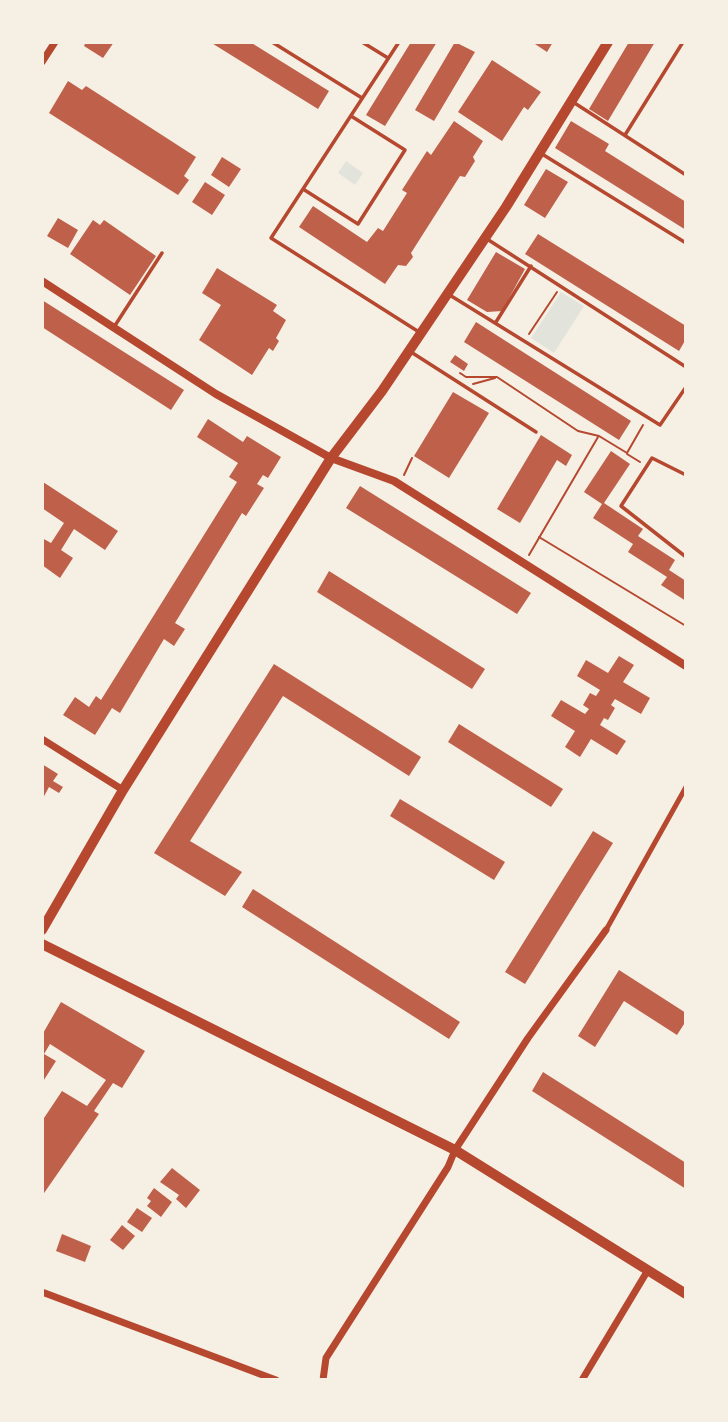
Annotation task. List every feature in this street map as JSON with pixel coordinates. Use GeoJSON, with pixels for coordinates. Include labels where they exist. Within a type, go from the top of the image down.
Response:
{"type":"FeatureCollection","features":[{"type":"Feature","properties":{"kind":"highway"},"geometry":{"type":"LineString","coordinates":[[42,944],[455,1150],[686,1294]]}},
{"type":"Feature","properties":{"kind":"main road"},"geometry":{"type":"LineString","coordinates":[[42,930],[123,790],[331,458],[410,350],[485,238],[541,153],[608,42]]}},
{"type":"Feature","properties":{"kind":"street"},"geometry":{"type":"LineString","coordinates":[[42,62],[55,42]]}},
{"type":"Feature","properties":{"kind":"street"},"geometry":{"type":"LineString","coordinates":[[42,281],[216,394],[331,458],[394,481],[686,666]]}},
{"type":"Feature","properties":{"kind":"street"},"geometry":{"type":"LineString","coordinates":[[42,739],[123,790]]}},
{"type":"Feature","properties":{"kind":"street"},"geometry":{"type":"LineString","coordinates":[[323,1380],[326,1357],[528,1038],[606,930],[686,787]]}},
{"type":"Feature","properties":{"kind":"street"},"geometry":{"type":"LineString","coordinates":[[582,1380],[648,1270]]}},
{"type":"Feature","properties":{"kind":"street"},"geometry":{"type":"LineString","coordinates":[[42,1292],[276,1380]]}},
{"type":"Feature","properties":{"kind":"lane"},"geometry":{"type":"LineString","coordinates":[[272,42],[362,98]]}},
{"type":"Feature","properties":{"kind":"lane"},"geometry":{"type":"LineString","coordinates":[[362,42],[388,58]]}},
{"type":"Feature","properties":{"kind":"lane"},"geometry":{"type":"LineString","coordinates":[[399,42],[271,238],[421,333]]}},
{"type":"Feature","properties":{"kind":"lane"},"geometry":{"type":"LineString","coordinates":[[625,135],[683,42]]}},
{"type":"Feature","properties":{"kind":"lane"},"geometry":{"type":"LineString","coordinates":[[573,102],[686,174]]}},
{"type":"Feature","properties":{"kind":"lane"},"geometry":{"type":"LineString","coordinates":[[303,189],[358,224],[405,150],[351,116]]}},
{"type":"Feature","properties":{"kind":"lane"},"geometry":{"type":"LineString","coordinates":[[541,153],[686,243]]}},
{"type":"Feature","properties":{"kind":"lane"},"geometry":{"type":"LineString","coordinates":[[485,238],[686,367]]}},
{"type":"Feature","properties":{"kind":"lane"},"geometry":{"type":"LineString","coordinates":[[114,327],[163,253]]}},
{"type":"Feature","properties":{"kind":"lane"},"geometry":{"type":"LineString","coordinates":[[496,322],[531,266]]}},
{"type":"Feature","properties":{"kind":"lane"},"geometry":{"type":"LineString","coordinates":[[446,293],[660,425],[686,387]]}},
{"type":"Feature","properties":{"kind":"lane"},"geometry":{"type":"LineString","coordinates":[[410,350],[536,432]]}},
{"type":"Feature","properties":{"kind":"lane"},"geometry":{"type":"LineString","coordinates":[[686,475],[652,458],[621,506],[686,557]]}},
{"type":"Feature","properties":{"kind":"path"},"geometry":{"type":"LineString","coordinates":[[524,340],[561,285]]}},
{"type":"Feature","properties":{"kind":"path"},"geometry":{"type":"LineString","coordinates":[[454,370],[466,377],[497,377],[578,431],[599,436],[647,466]]}},
{"type":"Feature","properties":{"kind":"path"},"geometry":{"type":"LineString","coordinates":[[626,453],[647,418]]}},
{"type":"Feature","properties":{"kind":"path"},"geometry":{"type":"LineString","coordinates":[[529,555],[599,436]]}},
{"type":"Feature","properties":{"kind":"path"},"geometry":{"type":"LineString","coordinates":[[404,475],[412,458]]}},
{"type":"Feature","properties":{"kind":"path"},"geometry":{"type":"LineString","coordinates":[[539,537],[686,626]]}},
{"type":"Feature","properties":{"kind":"shaded area"},"geometry":{"type":"Polygon","coordinates":[[[346,161],[363,173],[355,185],[338,173],[346,161]]]}},
{"type":"Feature","properties":{"kind":"shaded area"},"geometry":{"type":"Polygon","coordinates":[[[561,292],[584,306],[554,353],[531,338],[561,292]]]}},
{"type":"Feature","properties":{"kind":"building"},"geometry":{"type":"Polygon","coordinates":[[[86,42],[114,42],[103,58],[84,46],[86,42]]]}},
{"type":"Feature","properties":{"kind":"building"},"geometry":{"type":"Polygon","coordinates":[[[210,42],[250,42],[329,91],[318,109],[210,42]]]}},
{"type":"Feature","properties":{"kind":"building"},"geometry":{"type":"Polygon","coordinates":[[[411,42],[437,42],[385,126],[366,115],[411,42]]]}},
{"type":"Feature","properties":{"kind":"building"},"geometry":{"type":"Polygon","coordinates":[[[455,42],[475,52],[434,121],[415,110],[455,42]]]}},
{"type":"Feature","properties":{"kind":"building"},"geometry":{"type":"Polygon","coordinates":[[[532,42],[553,42],[547,52],[532,42]]]}},
{"type":"Feature","properties":{"kind":"building"},"geometry":{"type":"Polygon","coordinates":[[[629,42],[655,42],[608,121],[589,109],[629,42]]]}},
{"type":"Feature","properties":{"kind":"building"},"geometry":{"type":"Polygon","coordinates":[[[492,60],[541,92],[528,110],[524,107],[502,141],[458,112],[492,60]]]}},
{"type":"Feature","properties":{"kind":"building"},"geometry":{"type":"Polygon","coordinates":[[[68,81],[82,90],[86,86],[196,157],[184,176],[189,180],[178,195],[49,113],[68,81]]]}},
{"type":"Feature","properties":{"kind":"building"},"geometry":{"type":"Polygon","coordinates":[[[454,121],[483,141],[473,157],[475,161],[465,177],[460,176],[411,253],[413,257],[406,266],[398,265],[385,284],[299,227],[313,206],[367,242],[378,228],[383,231],[407,193],[402,190],[427,151],[431,155],[454,121]]]}},
{"type":"Feature","properties":{"kind":"building"},"geometry":{"type":"Polygon","coordinates":[[[571,121],[609,144],[605,151],[686,202],[686,230],[555,148],[571,121]]]}},
{"type":"Feature","properties":{"kind":"building"},"geometry":{"type":"Polygon","coordinates":[[[222,157],[241,169],[229,187],[211,175],[222,157]]]}},
{"type":"Feature","properties":{"kind":"building"},"geometry":{"type":"Polygon","coordinates":[[[546,169],[568,182],[545,218],[524,205],[546,169]]]}},
{"type":"Feature","properties":{"kind":"building"},"geometry":{"type":"Polygon","coordinates":[[[205,182],[225,195],[212,215],[192,202],[205,182]]]}},
{"type":"Feature","properties":{"kind":"building"},"geometry":{"type":"Polygon","coordinates":[[[58,218],[78,230],[68,248],[47,236],[58,218]]]}},
{"type":"Feature","properties":{"kind":"building"},"geometry":{"type":"Polygon","coordinates":[[[93,220],[100,225],[104,220],[156,256],[130,295],[70,254],[93,220]]]}},
{"type":"Feature","properties":{"kind":"building"},"geometry":{"type":"Polygon","coordinates":[[[538,234],[686,326],[686,339],[679,351],[525,254],[538,234]]]}},
{"type":"Feature","properties":{"kind":"building"},"geometry":{"type":"Polygon","coordinates":[[[496,252],[525,269],[502,311],[487,312],[467,300],[496,252]]]}},
{"type":"Feature","properties":{"kind":"building"},"geometry":{"type":"Polygon","coordinates":[[[217,268],[277,305],[273,311],[286,320],[276,338],[279,341],[273,351],[269,348],[252,375],[199,340],[221,305],[202,293],[217,268]]]}},
{"type":"Feature","properties":{"kind":"building"},"geometry":{"type":"Polygon","coordinates":[[[42,300],[184,390],[171,410],[42,327],[42,300]]]}},
{"type":"Feature","properties":{"kind":"building"},"geometry":{"type":"Polygon","coordinates":[[[476,322],[631,421],[619,440],[464,342],[476,322]]]}},
{"type":"Feature","properties":{"kind":"building"},"geometry":{"type":"Polygon","coordinates":[[[455,355],[468,364],[464,371],[450,362],[455,355]]]}},
{"type":"Feature","properties":{"kind":"building"},"geometry":{"type":"Polygon","coordinates":[[[453,392],[489,413],[449,478],[414,456],[453,392]]]}},
{"type":"Feature","properties":{"kind":"building"},"geometry":{"type":"Polygon","coordinates":[[[208,419],[243,442],[247,436],[281,457],[268,478],[263,475],[257,484],[264,488],[246,516],[242,513],[175,623],[185,629],[174,646],[164,639],[120,713],[112,708],[95,735],[63,715],[75,697],[89,707],[96,696],[101,700],[237,482],[229,477],[238,463],[197,437],[208,419]]]}},
{"type":"Feature","properties":{"kind":"building"},"geometry":{"type":"Polygon","coordinates":[[[541,435],[572,455],[566,466],[557,460],[520,523],[497,509],[541,435]]]}},
{"type":"Feature","properties":{"kind":"building"},"geometry":{"type":"Polygon","coordinates":[[[611,451],[630,464],[604,503],[643,529],[638,536],[675,560],[669,570],[686,581],[686,601],[661,585],[667,577],[628,552],[633,544],[593,518],[602,504],[584,492],[611,451]]]}},
{"type":"Feature","properties":{"kind":"building"},"geometry":{"type":"Polygon","coordinates":[[[43,482],[118,531],[105,550],[74,529],[61,550],[73,558],[60,578],[42,565],[42,538],[51,543],[64,523],[42,508],[43,482]]]}},
{"type":"Feature","properties":{"kind":"building"},"geometry":{"type":"Polygon","coordinates":[[[360,486],[531,593],[517,614],[346,508],[360,486]]]}},
{"type":"Feature","properties":{"kind":"building"},"geometry":{"type":"Polygon","coordinates":[[[329,571],[485,669],[472,689],[317,592],[329,571]]]}},
{"type":"Feature","properties":{"kind":"building"},"geometry":{"type":"Polygon","coordinates":[[[619,656],[634,665],[623,682],[650,698],[641,714],[615,699],[611,705],[615,708],[608,720],[604,718],[600,725],[626,741],[617,755],[591,739],[580,757],[565,747],[575,731],[551,716],[561,700],[585,714],[589,709],[583,705],[590,693],[596,696],[600,690],[577,676],[586,660],[608,673],[619,656]]]}},
{"type":"Feature","properties":{"kind":"building"},"geometry":{"type":"Polygon","coordinates":[[[274,664],[421,757],[409,776],[283,696],[190,841],[242,872],[225,896],[154,853],[274,664]]]}},
{"type":"Feature","properties":{"kind":"building"},"geometry":{"type":"Polygon","coordinates":[[[459,724],[563,789],[551,807],[448,742],[459,724]]]}},
{"type":"Feature","properties":{"kind":"building"},"geometry":{"type":"Polygon","coordinates":[[[42,764],[58,774],[53,781],[63,787],[59,793],[49,787],[42,800],[42,764]]]}},
{"type":"Feature","properties":{"kind":"building"},"geometry":{"type":"Polygon","coordinates":[[[400,799],[505,862],[494,880],[390,816],[400,799]]]}},
{"type":"Feature","properties":{"kind":"building"},"geometry":{"type":"Polygon","coordinates":[[[593,831],[613,843],[525,984],[505,972],[593,831]]]}},
{"type":"Feature","properties":{"kind":"building"},"geometry":{"type":"Polygon","coordinates":[[[253,889],[460,1022],[449,1039],[242,907],[253,889]]]}},
{"type":"Feature","properties":{"kind":"building"},"geometry":{"type":"Polygon","coordinates":[[[619,970],[686,1013],[686,1021],[677,1035],[624,1001],[595,1047],[578,1036],[619,970]]]}},
{"type":"Feature","properties":{"kind":"building"},"geometry":{"type":"Polygon","coordinates":[[[61,1002],[145,1051],[122,1088],[113,1083],[94,1111],[99,1114],[42,1196],[42,1121],[62,1091],[87,1106],[106,1080],[50,1044],[44,1054],[56,1061],[42,1083],[42,1035],[61,1002]]]}},
{"type":"Feature","properties":{"kind":"building"},"geometry":{"type":"Polygon","coordinates":[[[543,1072],[686,1163],[686,1189],[532,1091],[543,1072]]]}},
{"type":"Feature","properties":{"kind":"building"},"geometry":{"type":"Polygon","coordinates":[[[172,1168],[200,1190],[186,1208],[176,1199],[179,1195],[160,1182],[172,1168]]]}},
{"type":"Feature","properties":{"kind":"building"},"geometry":{"type":"Polygon","coordinates":[[[154,1188],[172,1202],[161,1217],[147,1206],[151,1201],[147,1198],[154,1188]]]}},
{"type":"Feature","properties":{"kind":"building"},"geometry":{"type":"Polygon","coordinates":[[[137,1208],[152,1218],[142,1232],[127,1222],[137,1208]]]}},
{"type":"Feature","properties":{"kind":"building"},"geometry":{"type":"Polygon","coordinates":[[[122,1225],[135,1236],[123,1250],[110,1240],[122,1225]]]}},
{"type":"Feature","properties":{"kind":"building"},"geometry":{"type":"Polygon","coordinates":[[[62,1234],[91,1246],[85,1262],[56,1251],[62,1234]]]}}]}
